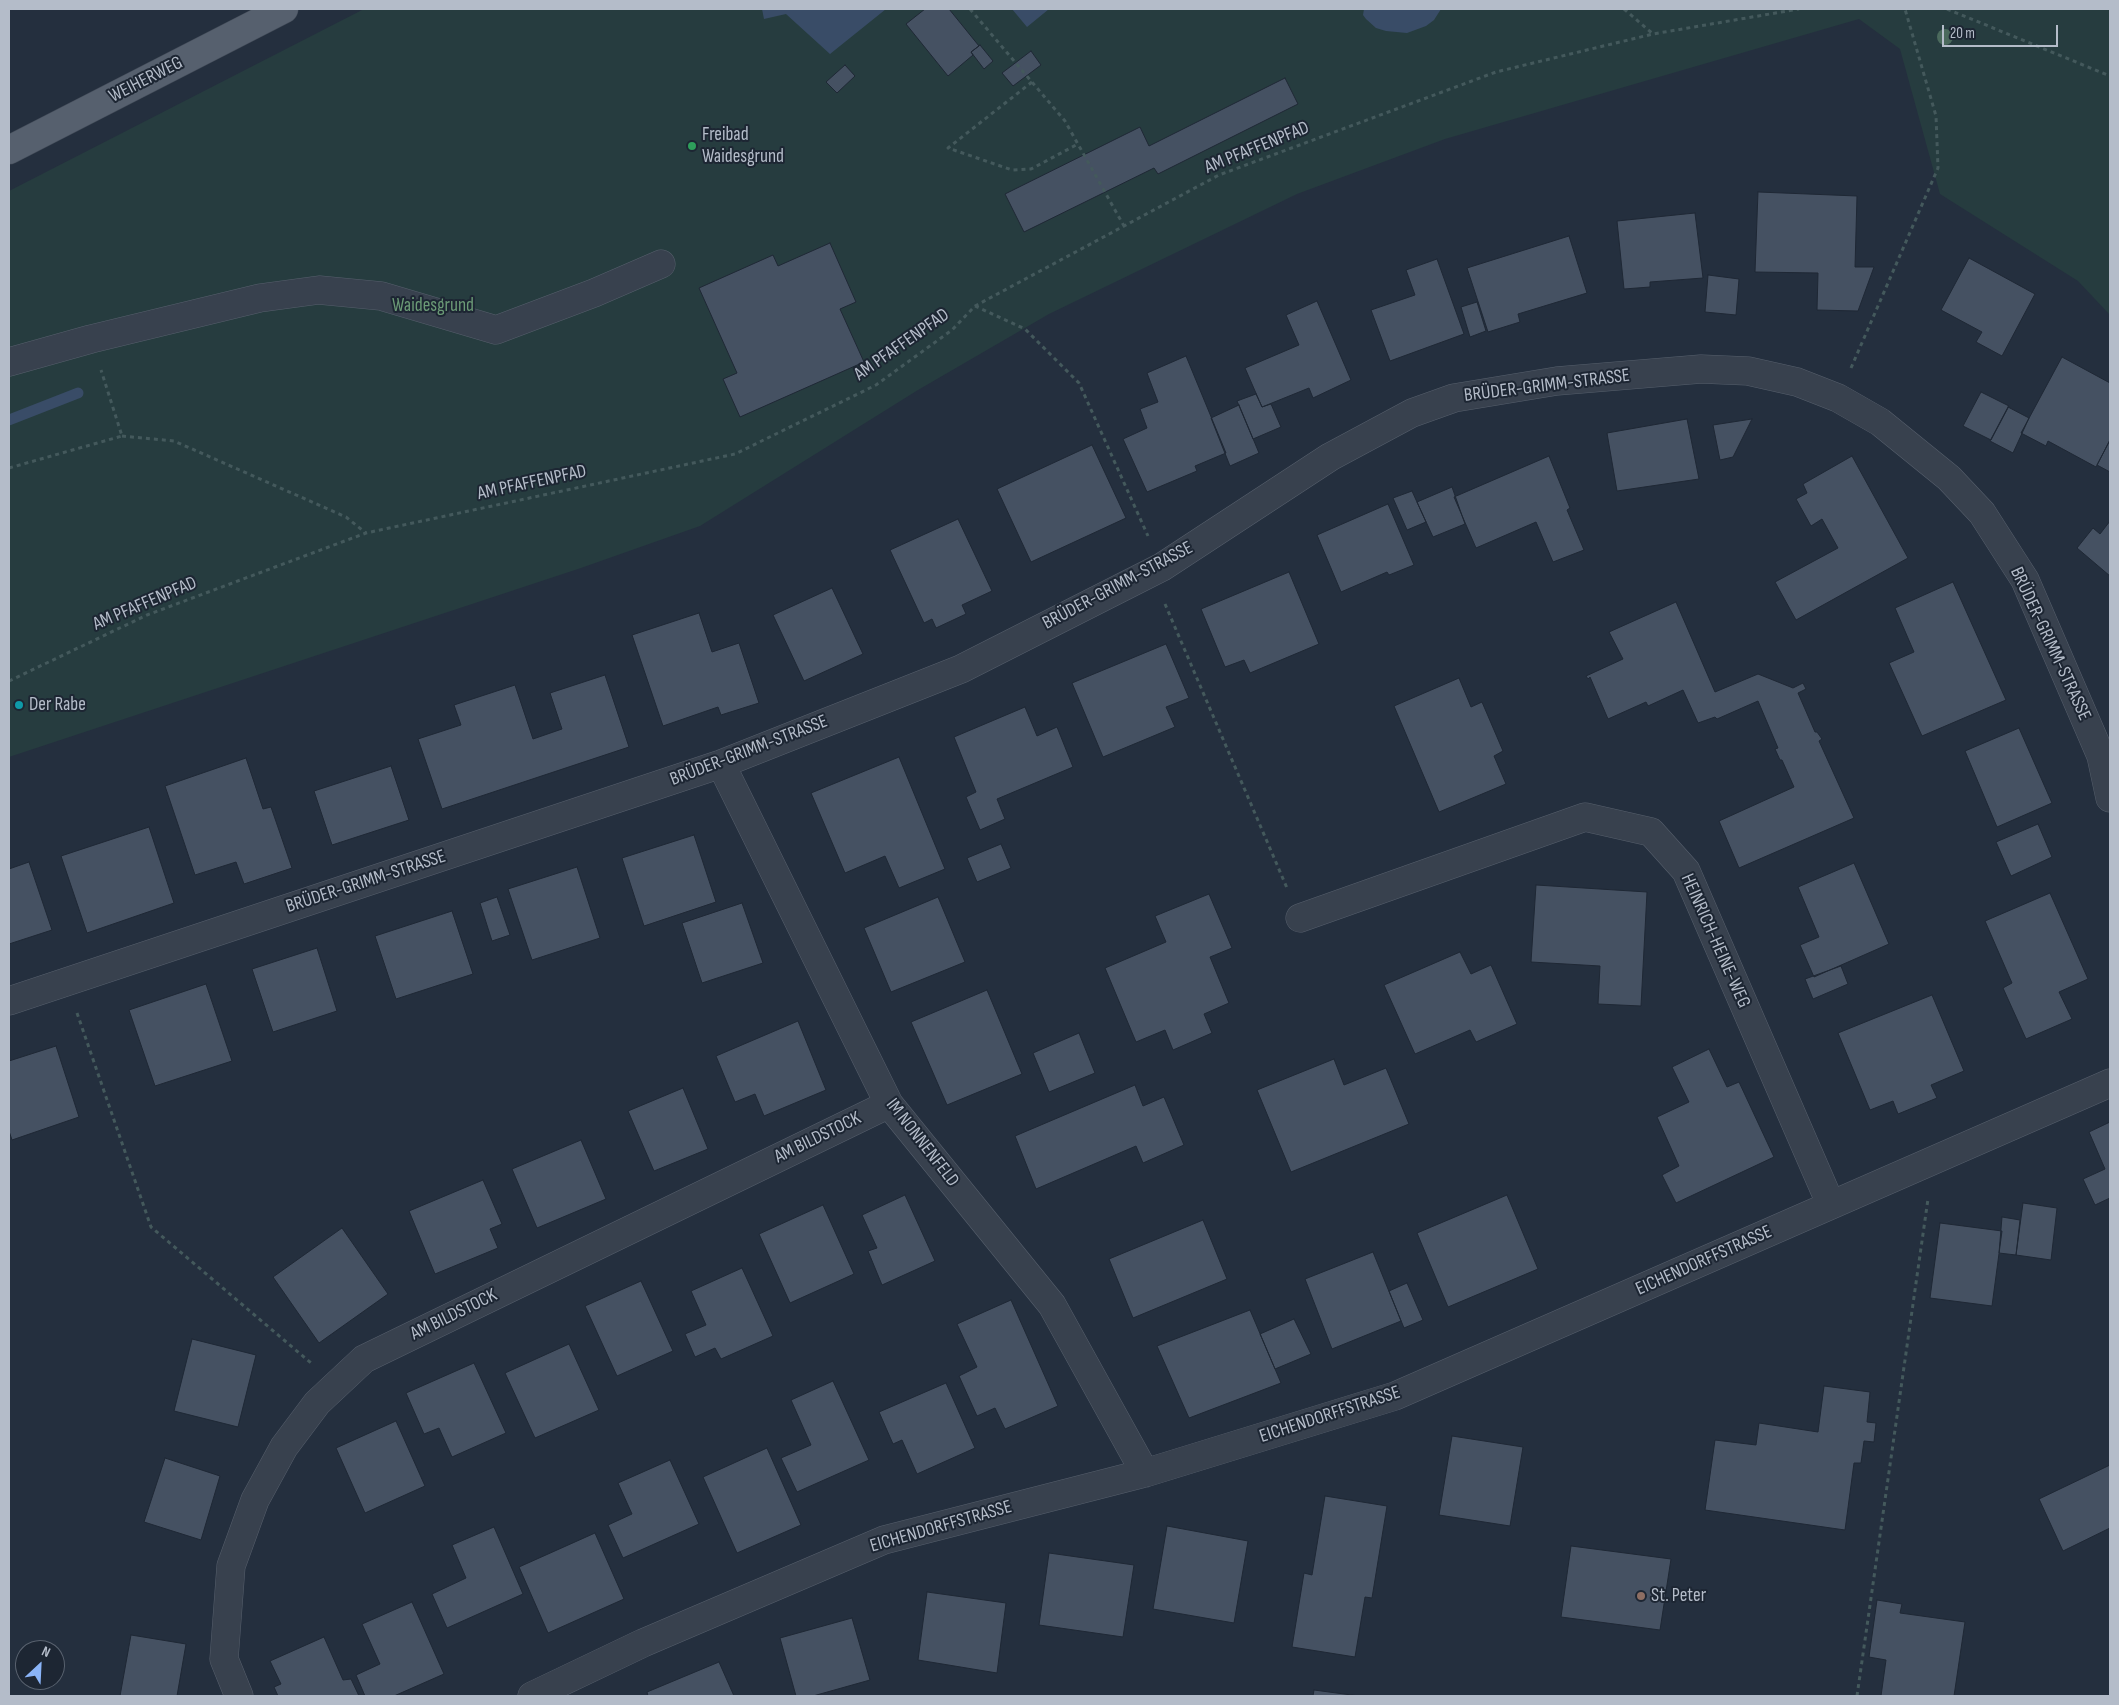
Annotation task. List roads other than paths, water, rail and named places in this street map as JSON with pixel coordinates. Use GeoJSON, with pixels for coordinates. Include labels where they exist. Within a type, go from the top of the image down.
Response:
{"type":"FeatureCollection","features":[{"type":"Feature","properties":{"kind":"main road","name":"WEIHERWEG"},"geometry":{"type":"LineString","coordinates":[[9,150],[284,9]]}},
{"type":"Feature","properties":{"kind":"street"},"geometry":{"type":"LineString","coordinates":[[9,362],[91,339],[260,298],[319,290],[381,296],[496,330],[594,294],[662,264]]}},
{"type":"Feature","properties":{"kind":"street","name":"BRÜDER-GRIMM-STRASSE"},"geometry":{"type":"LineString","coordinates":[[9,1001],[721,764],[961,669],[1162,567],[1330,457],[1412,413],[1454,398],[1556,381],[1701,369],[1756,373],[1797,382],[1838,398],[1880,422],[1949,478],[1982,513],[2025,580],[2101,756],[2110,798]]}},
{"type":"Feature","properties":{"kind":"street","name":"IM NONNENFELD"},"geometry":{"type":"LineString","coordinates":[[721,764],[889,1104],[1052,1305],[1145,1473]]}},
{"type":"Feature","properties":{"kind":"street","name":"HEINRICH-HEINE-WEG"},"geometry":{"type":"LineString","coordinates":[[1300,918],[1585,817],[1651,832],[1686,871],[1831,1205]]}},
{"type":"Feature","properties":{"kind":"street","name":"EICHENDORFFSTRASSE"},"geometry":{"type":"LineString","coordinates":[[532,1696],[643,1643],[884,1540],[1145,1473],[1395,1396],[2110,1083]]}},
{"type":"Feature","properties":{"kind":"street","name":"AM BILDSTOCK"},"geometry":{"type":"LineString","coordinates":[[239,1696],[224,1659],[231,1566],[255,1500],[284,1447],[317,1403],[364,1359],[889,1104]]}},
{"type":"Feature","properties":{"kind":"water"},"geometry":{"type":"Polygon","coordinates":[[[762,9],[886,9],[830,54],[786,14],[764,19],[762,9]]]}},
{"type":"Feature","properties":{"kind":"water"},"geometry":{"type":"Polygon","coordinates":[[[1012,9],[1049,9],[1027,27],[1012,9]]]}},
{"type":"Feature","properties":{"kind":"water"},"geometry":{"type":"Polygon","coordinates":[[[1364,9],[1441,9],[1434,20],[1426,26],[1407,33],[1376,28],[1363,15],[1364,9]]]}},
{"type":"Feature","properties":{"kind":"waterway"},"geometry":{"type":"LineString","coordinates":[[9,420],[78,393]]}},
{"type":"Feature","properties":{"kind":"place","name":"Freibad Waidesgrund"},"geometry":{"type":"Point","coordinates":[692,146]}},
{"type":"Feature","properties":{"kind":"place","name":"Der Rabe"},"geometry":{"type":"Point","coordinates":[19,705]}},
{"type":"Feature","properties":{"kind":"place","name":"St. Peter"},"geometry":{"type":"Point","coordinates":[1641,1596]}},
{"type":"Feature","properties":{"kind":"park label","name":"Waidesgrund"},"geometry":{"type":"Point","coordinates":[433,306]}}]}
